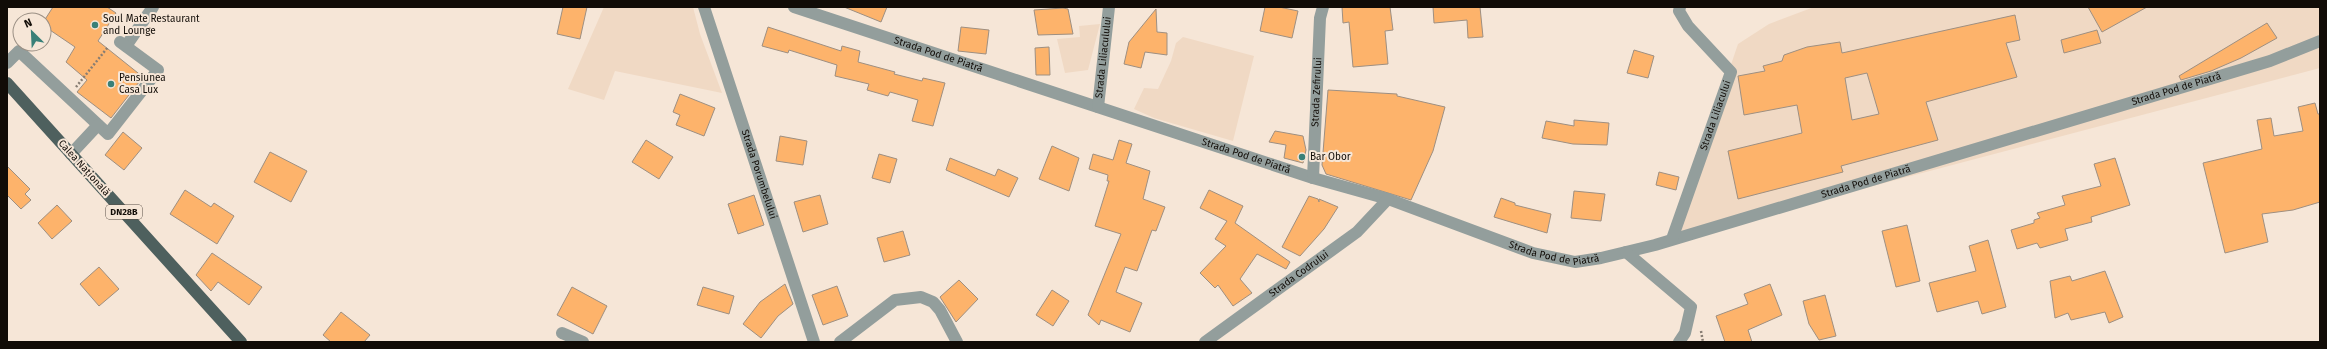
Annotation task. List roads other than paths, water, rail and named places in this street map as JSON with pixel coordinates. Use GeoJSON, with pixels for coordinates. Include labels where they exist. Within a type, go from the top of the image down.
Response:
{"type":"FeatureCollection","features":[{"type":"Feature","properties":{"kind":"main road","name":"Calea Națională"},"geometry":{"type":"LineString","coordinates":[[7,83],[241,342]]}},
{"type":"Feature","properties":{"kind":"street"},"geometry":{"type":"LineString","coordinates":[[7,63],[19,51],[108,134],[158,70],[123,44],[153,7]]}},
{"type":"Feature","properties":{"kind":"street","name":"Strada Porumbelului"},"geometry":{"type":"LineString","coordinates":[[704,7],[814,342]]}},
{"type":"Feature","properties":{"kind":"street","name":"Strada Pod de Piatră"},"geometry":{"type":"LineString","coordinates":[[794,7],[1313,178],[1388,199],[1533,253],[1575,262],[1626,252],[1672,239],[2270,61],[2320,42]]}},
{"type":"Feature","properties":{"kind":"street","name":"Strada Liliaculului"},"geometry":{"type":"LineString","coordinates":[[1098,107],[1109,7]]}},
{"type":"Feature","properties":{"kind":"street","name":"Strada Zefirului"},"geometry":{"type":"LineString","coordinates":[[1313,178],[1320,18],[1323,7]]}},
{"type":"Feature","properties":{"kind":"street","name":"Strada Liliacului"},"geometry":{"type":"LineString","coordinates":[[1672,239],[1730,72],[1688,26],[1679,11],[1680,7]]}},
{"type":"Feature","properties":{"kind":"street"},"geometry":{"type":"LineString","coordinates":[[72,154],[98,125]]}},
{"type":"Feature","properties":{"kind":"street","name":"Strada Codrului"},"geometry":{"type":"LineString","coordinates":[[1204,342],[1357,232],[1388,199]]}},
{"type":"Feature","properties":{"kind":"street"},"geometry":{"type":"LineString","coordinates":[[1626,252],[1691,307],[1685,333],[1679,342]]}},
{"type":"Feature","properties":{"kind":"street"},"geometry":{"type":"LineString","coordinates":[[840,342],[895,300],[921,297],[933,302],[940,310],[957,342]]}},
{"type":"Feature","properties":{"kind":"street"},"geometry":{"type":"LineString","coordinates":[[562,333],[583,342]]}},
{"type":"Feature","properties":{"kind":"place","name":"Soul Mate Restaurant and Lounge"},"geometry":{"type":"Point","coordinates":[95,25]}},
{"type":"Feature","properties":{"kind":"place","name":"Pensiunea Casa Lux"},"geometry":{"type":"Point","coordinates":[111,84]}},
{"type":"Feature","properties":{"kind":"place","name":"Bar Obor"},"geometry":{"type":"Point","coordinates":[1302,157]}}]}
